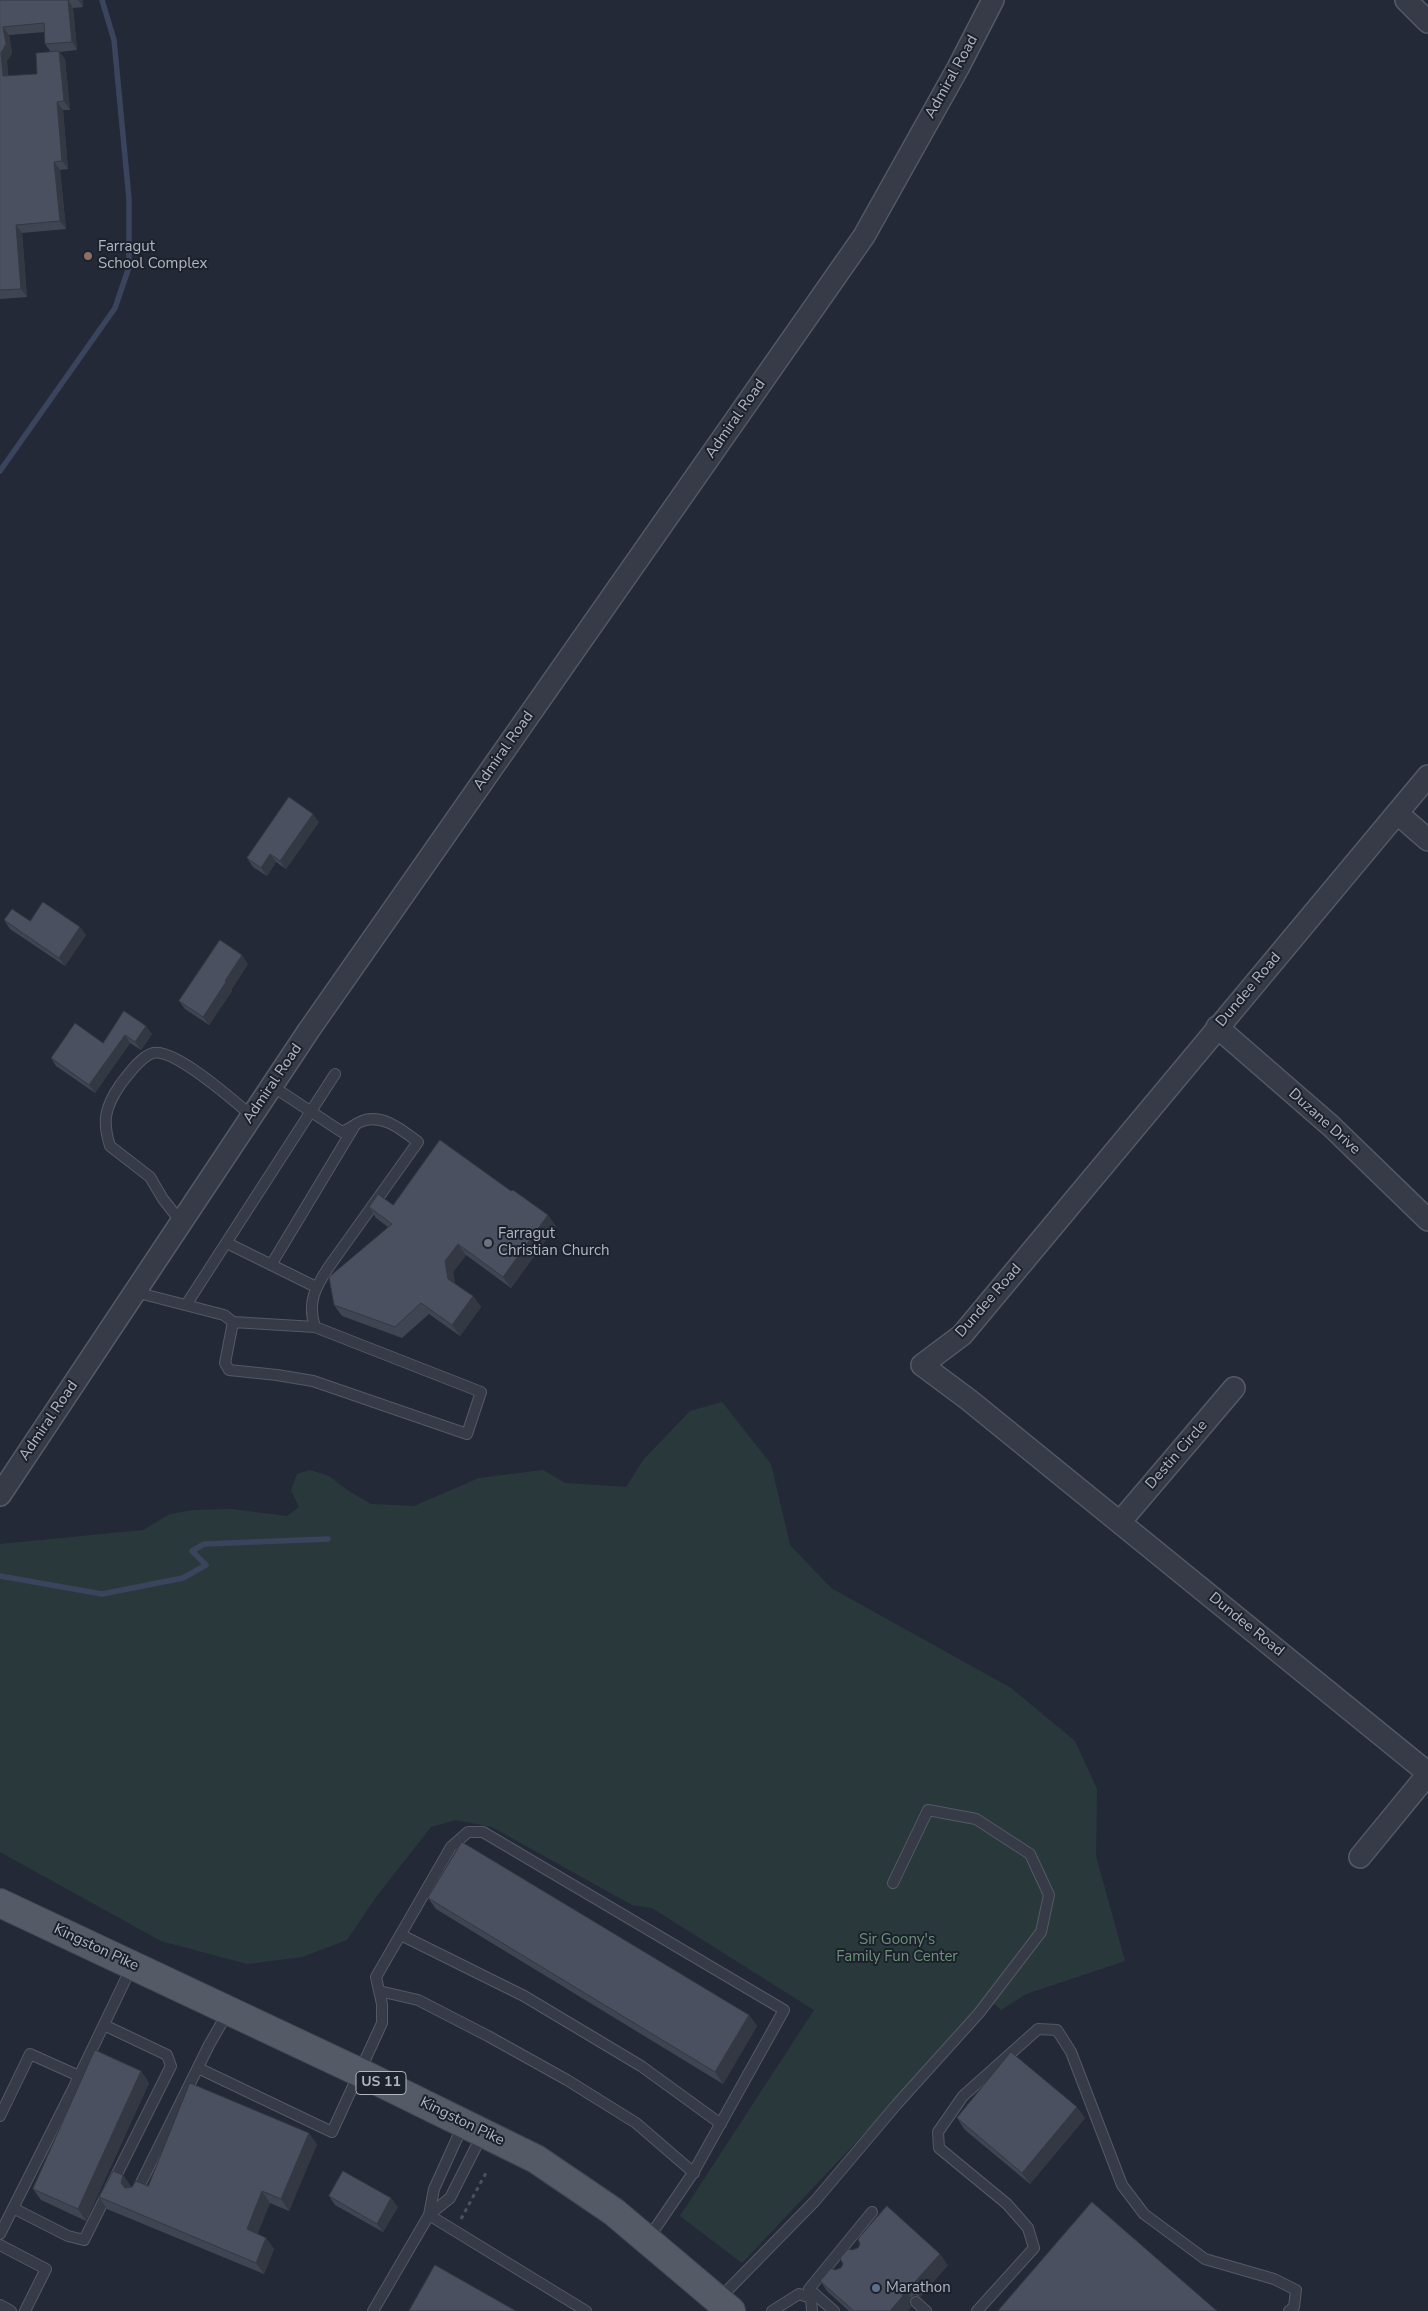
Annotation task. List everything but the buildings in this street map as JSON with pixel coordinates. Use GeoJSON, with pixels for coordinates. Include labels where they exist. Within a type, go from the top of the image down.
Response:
{"type":"FeatureCollection","features":[{"type":"Feature","properties":{"kind":"main road","name":"Kingston Pike"},"geometry":{"type":"LineString","coordinates":[[0,1903],[359,2072],[536,2158],[614,2212],[725,2305]]}},
{"type":"Feature","properties":{"kind":"street","name":"Admiral Road"},"geometry":{"type":"LineString","coordinates":[[0,1494],[272,1086],[864,236],[993,0]]}},
{"type":"Feature","properties":{"kind":"street"},"geometry":{"type":"LineString","coordinates":[[1406,0],[1428,22]]}},
{"type":"Feature","properties":{"kind":"street","name":"Dundee Road"},"geometry":{"type":"LineString","coordinates":[[1428,776],[1217,1027],[962,1336],[922,1365],[969,1400],[1428,1773]]}},
{"type":"Feature","properties":{"kind":"street"},"geometry":{"type":"LineString","coordinates":[[1397,813],[1428,840]]}},
{"type":"Feature","properties":{"kind":"street","name":"Duzane Drive"},"geometry":{"type":"LineString","coordinates":[[1217,1027],[1331,1126],[1428,1220]]}},
{"type":"Feature","properties":{"kind":"street","name":"Destin Circle"},"geometry":{"type":"LineString","coordinates":[[1120,1522],[1234,1388]]}},
{"type":"Feature","properties":{"kind":"street"},"geometry":{"type":"LineString","coordinates":[[1360,1857],[1428,1773]]}},
{"type":"Feature","properties":{"kind":"lane"},"geometry":{"type":"LineString","coordinates":[[181,1222],[162,1199],[150,1177],[110,1146],[104,1115],[120,1085],[142,1061],[152,1054],[159,1053],[173,1058],[204,1077],[252,1116]]}},
{"type":"Feature","properties":{"kind":"lane"},"geometry":{"type":"LineString","coordinates":[[186,1305],[335,1074]]}},
{"type":"Feature","properties":{"kind":"lane"},"geometry":{"type":"LineString","coordinates":[[272,1086],[342,1132],[361,1121],[378,1120],[392,1124],[418,1142],[316,1287],[310,1312],[315,1327]]}},
{"type":"Feature","properties":{"kind":"lane"},"geometry":{"type":"LineString","coordinates":[[271,1265],[355,1125]]}},
{"type":"Feature","properties":{"kind":"lane"},"geometry":{"type":"LineString","coordinates":[[226,1243],[316,1287]]}},
{"type":"Feature","properties":{"kind":"lane"},"geometry":{"type":"LineString","coordinates":[[135,1292],[224,1315],[233,1322],[315,1327],[482,1392],[467,1434],[314,1381],[229,1370],[225,1363],[233,1322]]}},
{"type":"Feature","properties":{"kind":"lane"},"geometry":{"type":"LineString","coordinates":[[725,2305],[897,2104],[979,2013],[1041,1932],[1049,1895],[1030,1854],[976,1819],[928,1810],[892,1883]]}},
{"type":"Feature","properties":{"kind":"lane"},"geometry":{"type":"LineString","coordinates":[[198,2068],[332,2132],[382,2023],[376,1978],[451,1847],[468,1832],[483,1832],[784,2010],[694,2173],[648,2239]]}},
{"type":"Feature","properties":{"kind":"lane"},"geometry":{"type":"LineString","coordinates":[[401,1936],[524,1996],[641,2066],[721,2124]]}},
{"type":"Feature","properties":{"kind":"lane"},"geometry":{"type":"LineString","coordinates":[[0,2234],[132,1965]]}},
{"type":"Feature","properties":{"kind":"lane"},"geometry":{"type":"LineString","coordinates":[[379,1991],[418,2000],[488,2036],[559,2076],[636,2123],[694,2173]]}},
{"type":"Feature","properties":{"kind":"lane"},"geometry":{"type":"LineString","coordinates":[[136,2192],[198,2068],[229,2011]]}},
{"type":"Feature","properties":{"kind":"lane"},"geometry":{"type":"LineString","coordinates":[[13,2208],[68,2236],[84,2240],[171,2066],[167,2055],[104,2024]]}},
{"type":"Feature","properties":{"kind":"lane"},"geometry":{"type":"LineString","coordinates":[[977,2311],[1034,2248],[1028,2228],[1007,2204],[939,2148],[938,2132],[963,2096],[1038,2029],[1056,2030],[1072,2052],[1122,2185],[1144,2214],[1206,2259],[1274,2279],[1296,2290],[1294,2307],[1289,2311]]}},
{"type":"Feature","properties":{"kind":"lane"},"geometry":{"type":"LineString","coordinates":[[0,2116],[30,2054],[79,2076]]}},
{"type":"Feature","properties":{"kind":"lane"},"geometry":{"type":"LineString","coordinates":[[373,2311],[429,2215],[434,2189],[474,2128]]}},
{"type":"Feature","properties":{"kind":"lane"},"geometry":{"type":"LineString","coordinates":[[429,2215],[450,2198],[474,2128]]}},
{"type":"Feature","properties":{"kind":"lane"},"geometry":{"type":"LineString","coordinates":[[834,2311],[813,2296],[808,2289],[834,2266],[851,2246],[872,2212]]}},
{"type":"Feature","properties":{"kind":"lane"},"geometry":{"type":"LineString","coordinates":[[429,2215],[586,2311]]}},
{"type":"Feature","properties":{"kind":"lane"},"geometry":{"type":"LineString","coordinates":[[0,2245],[46,2269],[25,2311]]}},
{"type":"Feature","properties":{"kind":"lane"},"geometry":{"type":"LineString","coordinates":[[772,2311],[799,2294],[813,2296]]}},
{"type":"Feature","properties":{"kind":"lane"},"geometry":{"type":"LineString","coordinates":[[812,2311],[813,2296]]}},
{"type":"Feature","properties":{"kind":"lane"},"geometry":{"type":"LineString","coordinates":[[916,2302],[926,2311]]}},
{"type":"Feature","properties":{"kind":"lane"},"geometry":{"type":"LineString","coordinates":[[0,2306],[11,2311]]}},
{"type":"Feature","properties":{"kind":"path"},"geometry":{"type":"LineString","coordinates":[[454,2230],[487,2171]]}},
{"type":"Feature","properties":{"kind":"green space","name":"Sir Goony's Family Fun Center"},"geometry":{"type":"Polygon","coordinates":[[[722,1402],[771,1464],[790,1545],[831,1588],[1011,1688],[1075,1741],[1097,1789],[1096,1856],[1125,1961],[1026,1994],[1001,2010],[990,2000],[742,2263],[680,2216],[814,2010],[652,1908],[632,1905],[492,1827],[456,1820],[431,1827],[376,1897],[347,1940],[302,1957],[247,1964],[161,1941],[0,1852],[0,1544],[143,1530],[170,1514],[194,1510],[231,1509],[287,1516],[299,1507],[291,1490],[297,1474],[310,1470],[329,1476],[347,1490],[371,1504],[414,1506],[479,1478],[543,1470],[565,1483],[626,1487],[644,1459],[690,1411],[722,1402]]]}},
{"type":"Feature","properties":{"kind":"waterway"},"geometry":{"type":"LineString","coordinates":[[0,471],[115,308],[129,267],[129,199],[114,40],[102,0]]}},
{"type":"Feature","properties":{"kind":"waterway"},"geometry":{"type":"LineString","coordinates":[[0,1576],[102,1594],[183,1578],[206,1565],[192,1551],[204,1544],[328,1539]]}},
{"type":"Feature","properties":{"kind":"place","name":"Farragut School Complex"},"geometry":{"type":"Point","coordinates":[88,256]}},
{"type":"Feature","properties":{"kind":"place","name":"Farragut Christian Church"},"geometry":{"type":"Point","coordinates":[488,1243]}},
{"type":"Feature","properties":{"kind":"place","name":"Marathon"},"geometry":{"type":"Point","coordinates":[876,2288]}}]}
